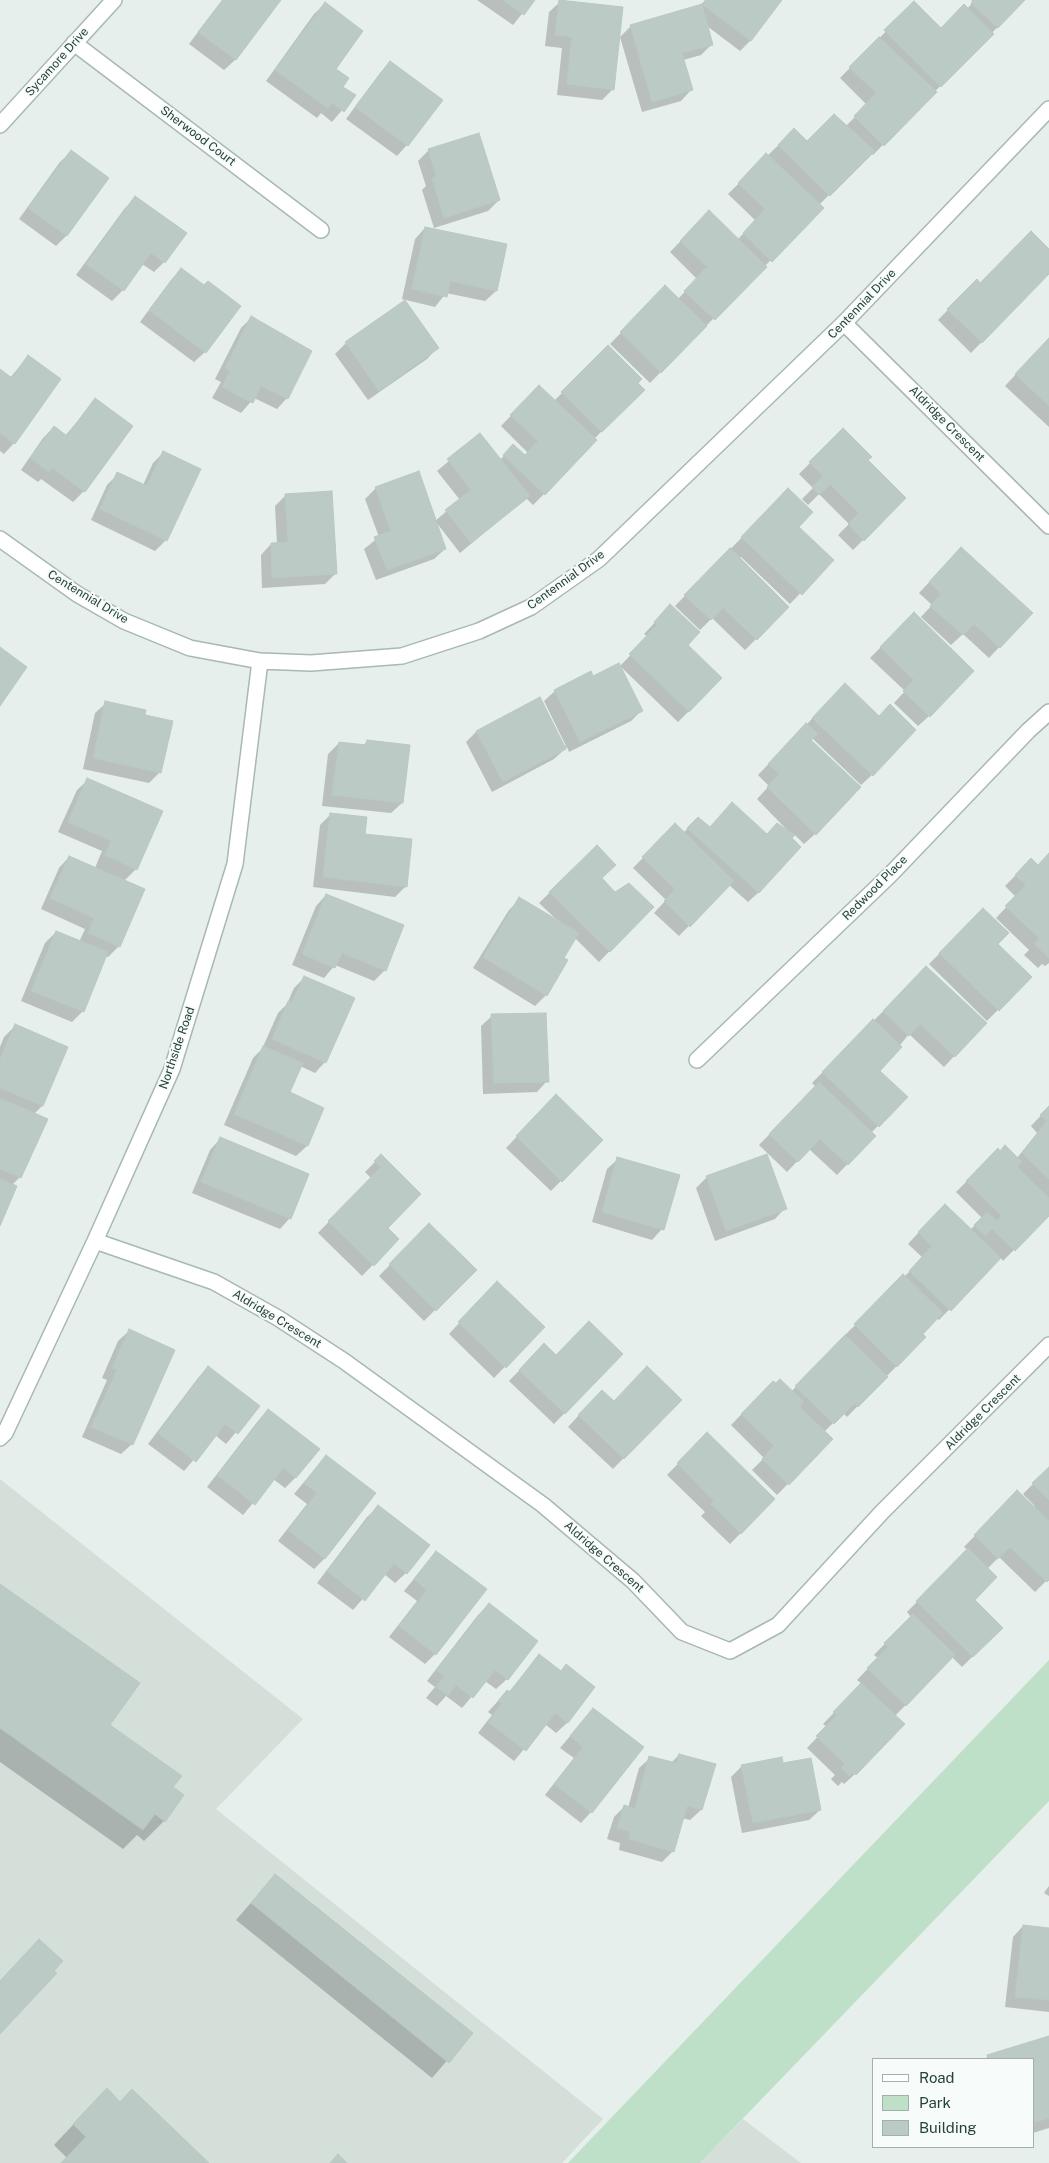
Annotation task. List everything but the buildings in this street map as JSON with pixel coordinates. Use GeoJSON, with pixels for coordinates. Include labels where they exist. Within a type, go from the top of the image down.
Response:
{"type":"FeatureCollection","features":[{"type":"Feature","properties":{"kind":"street","name":"Sycamore Drive"},"geometry":{"type":"LineString","coordinates":[[0,125],[114,0]]}},
{"type":"Feature","properties":{"kind":"street","name":"Sherwood Court"},"geometry":{"type":"LineString","coordinates":[[74,43],[321,230]]}},
{"type":"Feature","properties":{"kind":"street","name":"Centennial Drive"},"geometry":{"type":"LineString","coordinates":[[0,539],[77,594],[124,621],[190,648],[260,661],[311,663],[402,656],[479,631],[531,607],[599,559],[844,323],[1049,109]]}},
{"type":"Feature","properties":{"kind":"street","name":"Aldridge Crescent"},"geometry":{"type":"LineString","coordinates":[[844,323],[1049,526]]}},
{"type":"Feature","properties":{"kind":"street","name":"Northside Road"},"geometry":{"type":"LineString","coordinates":[[0,1438],[5,1433],[95,1241],[172,1069],[235,864],[260,661]]}},
{"type":"Feature","properties":{"kind":"street","name":"Redwood Place"},"geometry":{"type":"LineString","coordinates":[[697,1060],[890,875],[1049,712]]}},
{"type":"Feature","properties":{"kind":"street","name":"Aldridge Crescent"},"geometry":{"type":"LineString","coordinates":[[95,1241],[214,1282],[278,1318],[344,1361],[543,1505],[633,1581],[682,1632],[730,1651],[778,1625],[882,1512],[1049,1346]]}},
{"type":"Feature","properties":{"kind":"shaded area"},"geometry":{"type":"Polygon","coordinates":[[[0,1479],[303,1719],[216,1809],[603,2119],[562,2163],[0,2163],[0,1479]]]}},
{"type":"Feature","properties":{"kind":"shaded area"},"geometry":{"type":"Polygon","coordinates":[[[743,2119],[801,2163],[700,2163],[743,2119]]]}},
{"type":"Feature","properties":{"kind":"green space"},"geometry":{"type":"Polygon","coordinates":[[[1049,1660],[1049,1801],[700,2163],[568,2163],[1049,1660]]]}}]}
